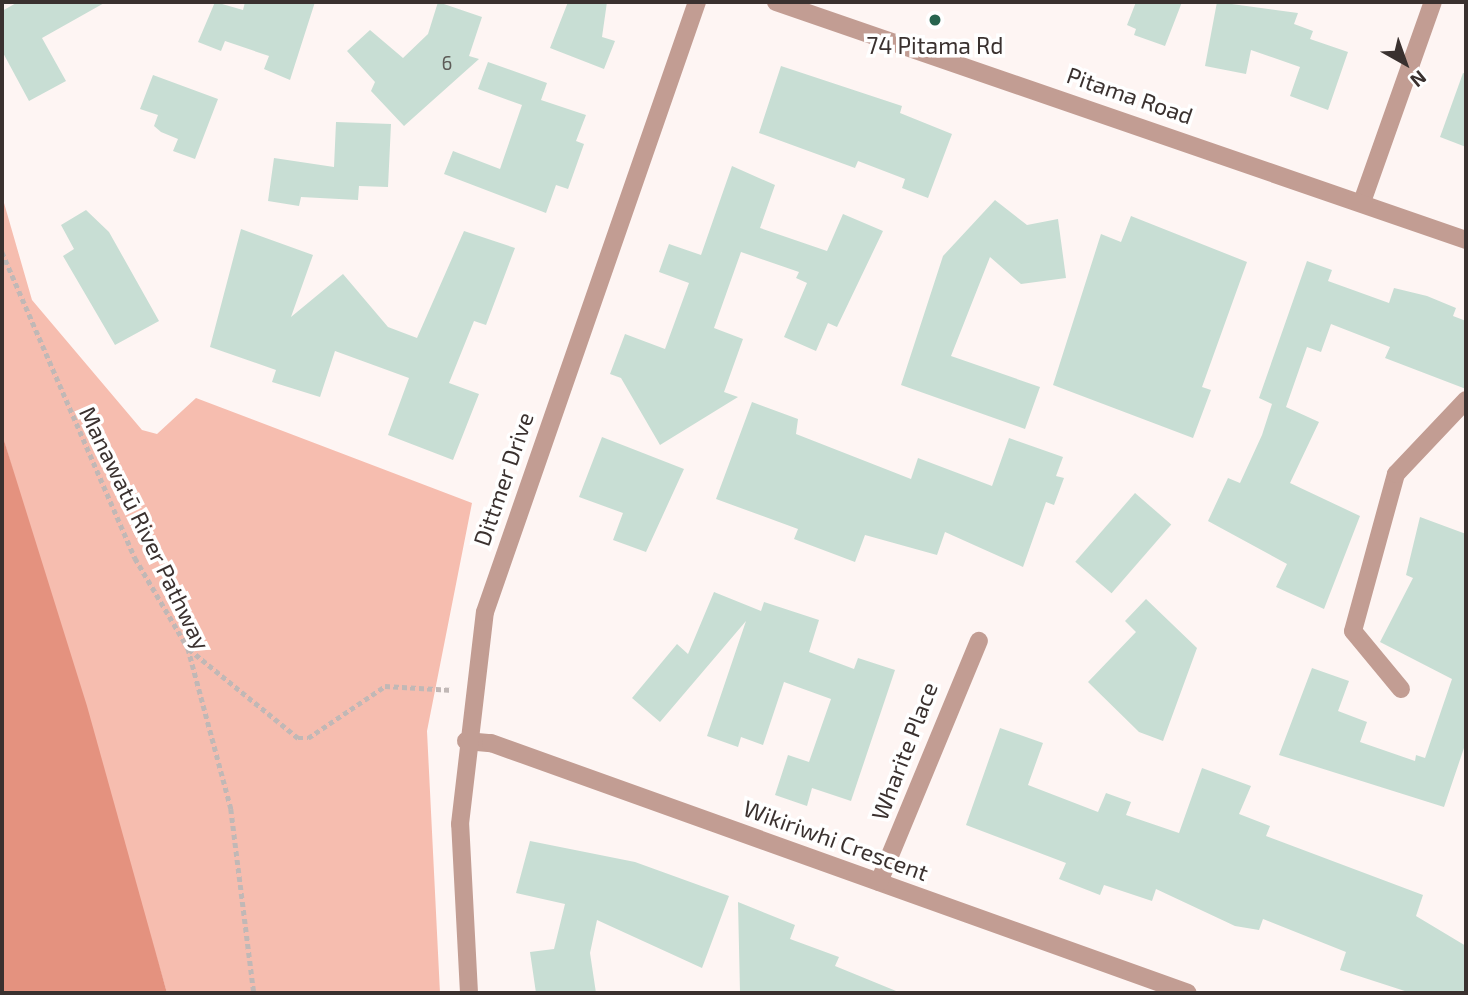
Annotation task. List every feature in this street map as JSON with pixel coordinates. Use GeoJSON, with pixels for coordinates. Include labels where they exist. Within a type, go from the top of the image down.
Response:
{"type":"FeatureCollection","features":[{"type":"Feature","properties":{"kind":"street","name":"Dittmer Drive"},"geometry":{"type":"LineString","coordinates":[[469,993],[460,824],[466,741],[485,612],[518,505],[697,2]]}},
{"type":"Feature","properties":{"kind":"street","name":"Pitama Road"},"geometry":{"type":"LineString","coordinates":[[776,2],[1466,240]]}},
{"type":"Feature","properties":{"kind":"street"},"geometry":{"type":"LineString","coordinates":[[1362,202],[1433,2]]}},
{"type":"Feature","properties":{"kind":"street"},"geometry":{"type":"LineString","coordinates":[[1401,689],[1353,631],[1396,474],[1466,400]]}},
{"type":"Feature","properties":{"kind":"street","name":"Wharite Place"},"geometry":{"type":"LineString","coordinates":[[879,882],[979,641]]}},
{"type":"Feature","properties":{"kind":"street","name":"Wikiriwhi Crescent"},"geometry":{"type":"LineString","coordinates":[[466,741],[491,743],[1188,993]]}},
{"type":"Feature","properties":{"kind":"path","name":"Manawatū River Pathway"},"geometry":{"type":"LineString","coordinates":[[2,252],[135,558],[188,648],[231,809],[254,993]]}},
{"type":"Feature","properties":{"kind":"path"},"geometry":{"type":"LineString","coordinates":[[188,648],[298,737],[308,738],[385,686],[405,682],[474,694]]}},
{"type":"Feature","properties":{"kind":"shaded area"},"geometry":{"type":"Polygon","coordinates":[[[2,196],[32,300],[142,430],[157,434],[196,398],[472,503],[427,731],[440,993],[167,993],[2,434],[2,196]]]}},
{"type":"Feature","properties":{"kind":"shaded area"},"geometry":{"type":"Polygon","coordinates":[[[2,434],[87,706],[167,993],[2,993],[2,434]]]}},
{"type":"Feature","properties":{"kind":"building"},"geometry":{"type":"Polygon","coordinates":[[[18,2],[106,2],[42,38],[66,81],[29,101],[2,51],[2,11],[18,2]]]}},
{"type":"Feature","properties":{"kind":"building"},"geometry":{"type":"Polygon","coordinates":[[[215,2],[243,10],[245,2],[315,2],[290,80],[264,69],[269,56],[225,41],[221,51],[198,42],[215,2]]]}},
{"type":"Feature","properties":{"kind":"building"},"geometry":{"type":"Polygon","coordinates":[[[438,2],[482,17],[469,56],[479,59],[404,126],[371,91],[375,82],[347,51],[370,30],[403,58],[428,34],[438,2]]]}},
{"type":"Feature","properties":{"kind":"building"},"geometry":{"type":"Polygon","coordinates":[[[568,2],[607,2],[602,37],[615,41],[604,69],[550,48],[568,2]]]}},
{"type":"Feature","properties":{"kind":"building"},"geometry":{"type":"Polygon","coordinates":[[[1136,2],[1182,2],[1165,46],[1134,35],[1136,29],[1127,25],[1136,2]]]}},
{"type":"Feature","properties":{"kind":"building"},"geometry":{"type":"Polygon","coordinates":[[[1217,2],[1298,13],[1294,24],[1313,31],[1310,39],[1348,52],[1328,110],[1290,96],[1300,67],[1251,50],[1246,74],[1205,66],[1217,2]]]}},
{"type":"Feature","properties":{"kind":"building"},"geometry":{"type":"Polygon","coordinates":[[[488,62],[547,83],[541,100],[586,115],[576,141],[584,144],[568,189],[556,185],[546,213],[444,174],[453,151],[500,169],[522,105],[478,89],[488,62]]]}},
{"type":"Feature","properties":{"kind":"building"},"geometry":{"type":"Polygon","coordinates":[[[781,66],[902,106],[900,113],[952,134],[928,198],[902,188],[905,179],[858,161],[855,168],[759,133],[781,66]]]}},
{"type":"Feature","properties":{"kind":"building"},"geometry":{"type":"Polygon","coordinates":[[[1463,73],[1466,74],[1466,147],[1440,137],[1463,73]]]}},
{"type":"Feature","properties":{"kind":"building"},"geometry":{"type":"Polygon","coordinates":[[[153,75],[218,99],[195,159],[173,151],[178,139],[154,126],[158,115],[140,109],[153,75]]]}},
{"type":"Feature","properties":{"kind":"building"},"geometry":{"type":"Polygon","coordinates":[[[336,122],[391,124],[388,187],[359,186],[358,200],[301,197],[299,206],[268,201],[274,158],[334,167],[336,122]]]}},
{"type":"Feature","properties":{"kind":"building"},"geometry":{"type":"Polygon","coordinates":[[[732,166],[775,185],[760,228],[827,251],[843,214],[883,231],[837,327],[828,323],[816,351],[784,337],[807,283],[796,278],[799,272],[741,252],[714,328],[743,339],[724,392],[738,397],[660,445],[621,378],[610,374],[625,334],[665,349],[689,283],[659,272],[669,244],[701,255],[732,166]]]}},
{"type":"Feature","properties":{"kind":"building"},"geometry":{"type":"Polygon","coordinates":[[[995,200],[1027,225],[1058,219],[1066,278],[1021,284],[990,257],[951,356],[1040,387],[1025,429],[901,385],[943,256],[995,200]]]}},
{"type":"Feature","properties":{"kind":"building"},"geometry":{"type":"Polygon","coordinates":[[[86,210],[109,232],[159,321],[115,345],[63,256],[74,249],[61,225],[86,210]]]}},
{"type":"Feature","properties":{"kind":"building"},"geometry":{"type":"Polygon","coordinates":[[[1131,216],[1247,262],[1202,387],[1211,390],[1193,438],[1053,385],[1101,234],[1121,242],[1131,216]]]}},
{"type":"Feature","properties":{"kind":"building"},"geometry":{"type":"Polygon","coordinates":[[[241,229],[313,255],[291,317],[343,274],[388,327],[417,338],[464,231],[515,248],[486,325],[474,321],[449,383],[479,394],[453,460],[388,435],[409,378],[335,351],[320,397],[272,382],[276,370],[210,347],[241,229]]]}},
{"type":"Feature","properties":{"kind":"building"},"geometry":{"type":"Polygon","coordinates":[[[1307,261],[1332,270],[1328,281],[1389,303],[1394,288],[1427,296],[1456,308],[1453,316],[1466,321],[1466,389],[1385,358],[1390,347],[1331,324],[1321,352],[1307,347],[1286,407],[1319,422],[1290,483],[1360,516],[1324,609],[1276,587],[1287,564],[1208,521],[1228,478],[1240,483],[1262,435],[1272,404],[1259,398],[1307,261]]]}},
{"type":"Feature","properties":{"kind":"building"},"geometry":{"type":"Polygon","coordinates":[[[752,402],[798,419],[796,434],[911,479],[918,458],[992,486],[1009,438],[1063,457],[1056,476],[1064,478],[1054,505],[1046,502],[1023,567],[945,532],[937,555],[865,535],[855,562],[794,539],[798,529],[716,499],[752,402]]]}},
{"type":"Feature","properties":{"kind":"building"},"geometry":{"type":"Polygon","coordinates":[[[602,437],[684,469],[646,552],[613,540],[623,513],[579,497],[602,437]]]}},
{"type":"Feature","properties":{"kind":"building"},"geometry":{"type":"Polygon","coordinates":[[[1135,493],[1171,524],[1112,593],[1075,562],[1135,493]]]}},
{"type":"Feature","properties":{"kind":"building"},"geometry":{"type":"Polygon","coordinates":[[[1420,517],[1466,534],[1466,742],[1444,807],[1279,755],[1312,668],[1349,681],[1338,711],[1367,722],[1360,742],[1415,761],[1416,755],[1425,758],[1452,679],[1380,642],[1413,578],[1406,575],[1420,517]]]}},
{"type":"Feature","properties":{"kind":"building"},"geometry":{"type":"Polygon","coordinates":[[[714,592],[761,611],[764,602],[819,620],[809,652],[854,669],[858,658],[895,670],[851,801],[812,788],[807,806],[775,795],[788,755],[809,762],[831,699],[784,682],[763,745],[741,737],[738,747],[707,736],[746,621],[660,722],[632,698],[677,644],[688,654],[714,592]]]}},
{"type":"Feature","properties":{"kind":"building"},"geometry":{"type":"Polygon","coordinates":[[[1146,599],[1197,648],[1163,741],[1139,732],[1088,682],[1136,632],[1125,621],[1146,599]]]}},
{"type":"Feature","properties":{"kind":"building"},"geometry":{"type":"Polygon","coordinates":[[[1000,728],[1043,743],[1028,785],[1098,812],[1106,793],[1131,802],[1126,815],[1179,833],[1202,768],[1251,786],[1239,814],[1270,826],[1266,836],[1423,895],[1416,916],[1466,946],[1466,993],[1411,993],[1340,970],[1346,952],[1263,919],[1259,930],[1235,926],[1156,889],[1152,901],[1104,885],[1100,895],[1059,879],[1066,863],[966,825],[1000,728]]]}},
{"type":"Feature","properties":{"kind":"building"},"geometry":{"type":"Polygon","coordinates":[[[530,841],[635,862],[729,896],[702,968],[597,920],[590,953],[596,993],[536,993],[530,952],[554,949],[565,904],[516,893],[530,841]]]}},
{"type":"Feature","properties":{"kind":"building"},"geometry":{"type":"Polygon","coordinates":[[[738,902],[795,925],[790,939],[839,957],[835,966],[901,993],[740,993],[738,902]]]}},
{"type":"Feature","properties":{"kind":"place","name":"74 Pitama Rd"},"geometry":{"type":"Point","coordinates":[935,20]}}]}
